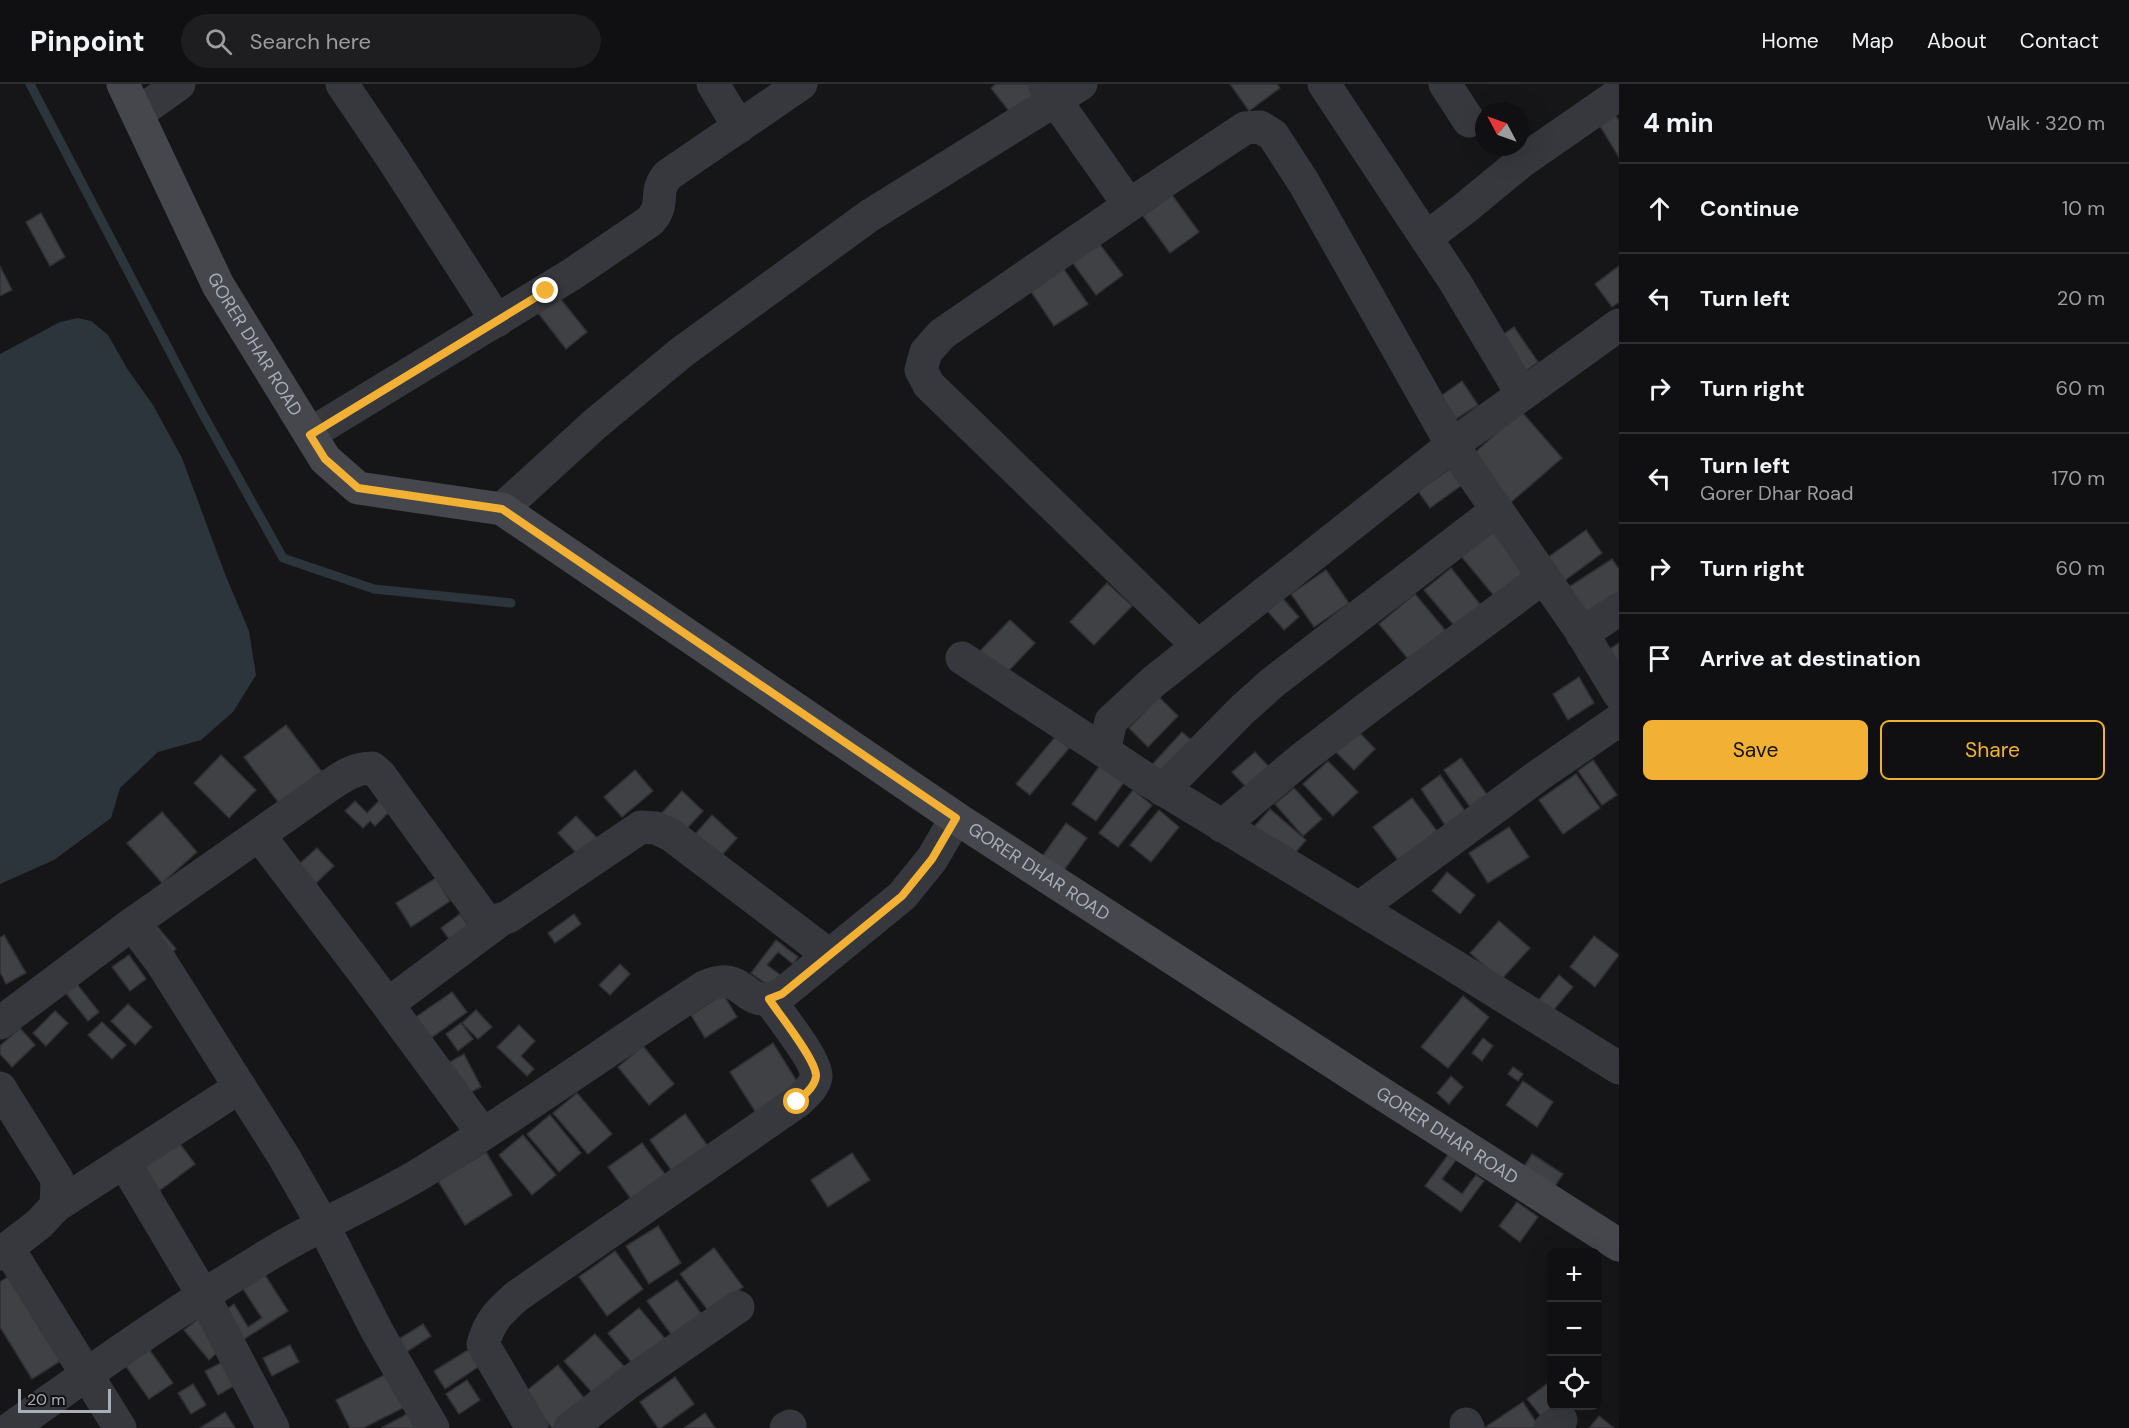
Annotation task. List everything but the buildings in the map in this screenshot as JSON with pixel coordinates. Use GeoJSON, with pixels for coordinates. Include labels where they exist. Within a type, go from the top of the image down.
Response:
{"type":"FeatureCollection","features":[{"type":"Feature","properties":{"kind":"street","name":"GORER DHAR ROAD"},"geometry":{"type":"LineString","coordinates":[[123,84],[218,285],[325,459],[358,488],[502,509],[956,818],[1619,1245]]}},
{"type":"Feature","properties":{"kind":"street"},"geometry":{"type":"LineString","coordinates":[[137,114],[179,84]]}},
{"type":"Feature","properties":{"kind":"street"},"geometry":{"type":"LineString","coordinates":[[342,84],[497,321]]}},
{"type":"Feature","properties":{"kind":"street"},"geometry":{"type":"LineString","coordinates":[[713,84],[739,127]]}},
{"type":"Feature","properties":{"kind":"street"},"geometry":{"type":"LineString","coordinates":[[310,435],[574,273],[650,220],[658,213],[660,204],[658,191],[661,183],[668,176],[801,84]]}},
{"type":"Feature","properties":{"kind":"street"},"geometry":{"type":"LineString","coordinates":[[1323,84],[1426,238],[1522,394]]}},
{"type":"Feature","properties":{"kind":"street"},"geometry":{"type":"LineString","coordinates":[[1445,84],[1468,121]]}},
{"type":"Feature","properties":{"kind":"street"},"geometry":{"type":"LineString","coordinates":[[502,509],[595,424],[682,352],[869,216],[1060,89],[1129,205]]}},
{"type":"Feature","properties":{"kind":"street"},"geometry":{"type":"LineString","coordinates":[[1426,238],[1521,162],[1619,94]]}},
{"type":"Feature","properties":{"kind":"street"},"geometry":{"type":"LineString","coordinates":[[1198,646],[929,385],[921,370],[926,352],[942,334],[1245,128],[1260,127],[1273,135],[1310,193],[1452,445],[1582,634],[1619,694]]}},
{"type":"Feature","properties":{"kind":"street"},"geometry":{"type":"LineString","coordinates":[[1104,751],[1111,721],[1153,682],[1452,445],[1619,325]]}},
{"type":"Feature","properties":{"kind":"street"},"geometry":{"type":"LineString","coordinates":[[1162,790],[1272,683],[1497,510]]}},
{"type":"Feature","properties":{"kind":"street"},"geometry":{"type":"LineString","coordinates":[[1222,826],[1300,760],[1370,706],[1544,578]]}},
{"type":"Feature","properties":{"kind":"street"},"geometry":{"type":"LineString","coordinates":[[1582,634],[1619,609]]}},
{"type":"Feature","properties":{"kind":"street"},"geometry":{"type":"LineString","coordinates":[[962,658],[1162,790],[1619,1068]]}},
{"type":"Feature","properties":{"kind":"street"},"geometry":{"type":"LineString","coordinates":[[1359,908],[1542,773],[1619,720]]}},
{"type":"Feature","properties":{"kind":"street"},"geometry":{"type":"LineString","coordinates":[[0,1023],[132,924],[349,772],[360,768],[372,768],[380,775],[484,918],[494,921],[502,919]]}},
{"type":"Feature","properties":{"kind":"street"},"geometry":{"type":"LineString","coordinates":[[11,1428],[203,1295],[278,1249],[422,1173],[704,987],[719,981],[731,982],[757,997],[769,999],[782,994],[902,896],[932,859],[956,818]]}},
{"type":"Feature","properties":{"kind":"street"},"geometry":{"type":"LineString","coordinates":[[388,1004],[502,919],[571,876],[641,827],[656,828],[671,835],[829,955]]}},
{"type":"Feature","properties":{"kind":"street"},"geometry":{"type":"LineString","coordinates":[[258,835],[388,1004],[483,1134]]}},
{"type":"Feature","properties":{"kind":"street"},"geometry":{"type":"LineString","coordinates":[[132,924],[161,962],[323,1225],[377,1331],[433,1428]]}},
{"type":"Feature","properties":{"kind":"street"},"geometry":{"type":"LineString","coordinates":[[532,1428],[483,1344],[488,1327],[495,1315],[517,1296],[797,1102],[810,1089],[816,1077],[813,1062],[769,999]]}},
{"type":"Feature","properties":{"kind":"street"},"geometry":{"type":"LineString","coordinates":[[120,1428],[4,1251],[39,1224],[56,1206],[240,1087]]}},
{"type":"Feature","properties":{"kind":"street"},"geometry":{"type":"LineString","coordinates":[[0,1088],[57,1179],[56,1206]]}},
{"type":"Feature","properties":{"kind":"street"},"geometry":{"type":"LineString","coordinates":[[124,1162],[203,1295],[273,1428]]}},
{"type":"Feature","properties":{"kind":"street"},"geometry":{"type":"LineString","coordinates":[[570,1428],[631,1381],[738,1307]]}},
{"type":"Feature","properties":{"kind":"shaded area"},"geometry":{"type":"Polygon","coordinates":[[[78,318],[91,321],[108,335],[128,370],[153,405],[182,458],[249,631],[256,675],[233,712],[201,740],[158,752],[120,788],[111,818],[54,860],[0,884],[0,354],[60,322],[78,318]]]}},
{"type":"Feature","properties":{"kind":"waterway"},"geometry":{"type":"LineString","coordinates":[[30,84],[200,409],[283,558],[374,589],[511,603]]}},
{"type":"Feature","properties":{"kind":"route"},"geometry":{"type":"LineString","coordinates":[[546,291],[310,435],[325,459],[358,488],[502,509],[956,818],[932,859],[902,896],[782,994],[769,999],[813,1062],[816,1077],[810,1089],[797,1102]]}}]}
